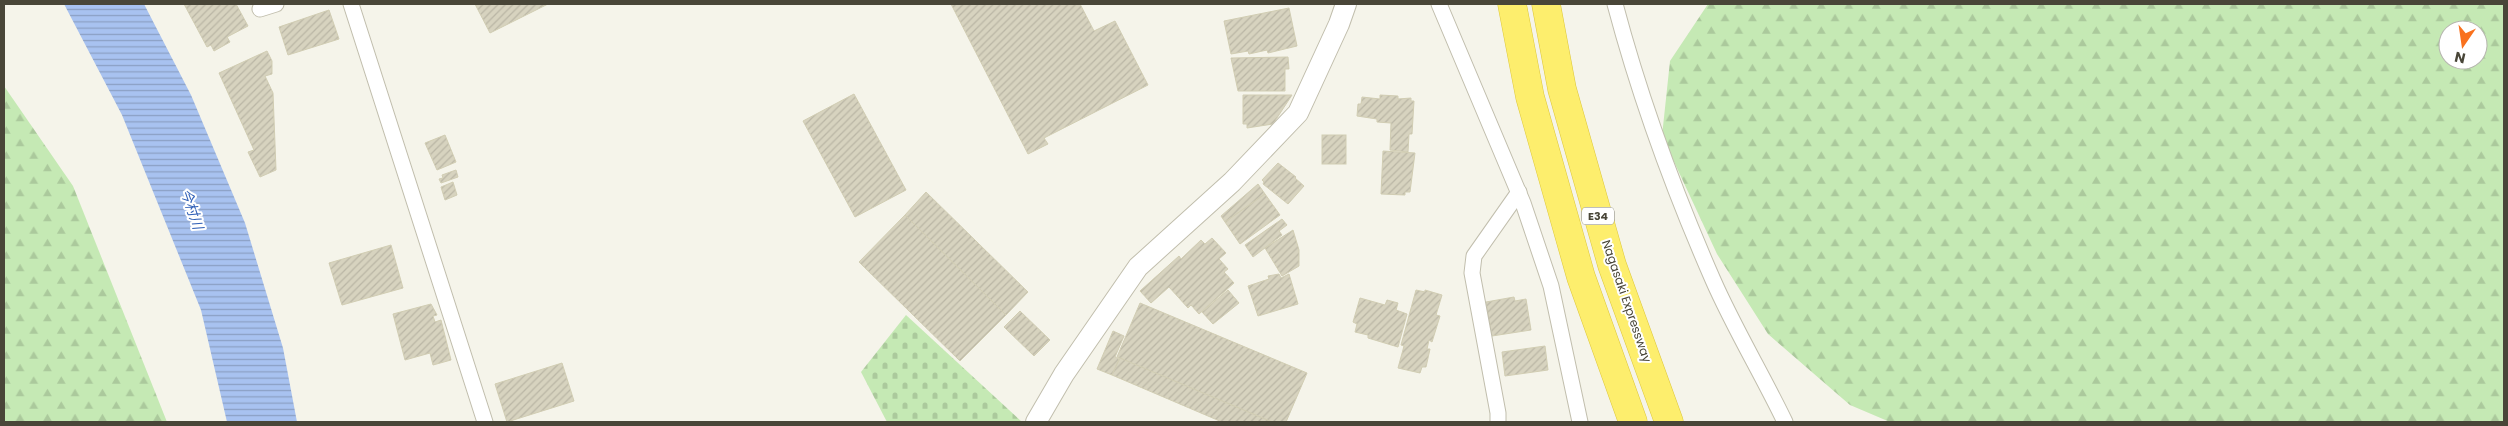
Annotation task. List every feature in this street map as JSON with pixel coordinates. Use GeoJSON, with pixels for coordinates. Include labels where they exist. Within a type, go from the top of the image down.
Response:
{"type":"FeatureCollection","features":[{"type":"Feature","properties":{"kind":"highway","name":"E34"},"geometry":{"type":"LineString","coordinates":[[1512,4],[1530,97],[1576,258],[1633,422]]}},
{"type":"Feature","properties":{"kind":"highway","name":"Nagasaki Expressway"},"geometry":{"type":"LineString","coordinates":[[1546,4],[1562,89],[1612,264],[1669,422]]}},
{"type":"Feature","properties":{"kind":"street"},"geometry":{"type":"LineString","coordinates":[[260,10],[276,4]]}},
{"type":"Feature","properties":{"kind":"street"},"geometry":{"type":"LineString","coordinates":[[351,4],[485,422]]}},
{"type":"Feature","properties":{"kind":"street"},"geometry":{"type":"LineString","coordinates":[[1036,422],[1064,374],[1138,267],[1232,182],[1298,113],[1339,24],[1346,4]]}},
{"type":"Feature","properties":{"kind":"street"},"geometry":{"type":"LineString","coordinates":[[1439,4],[1519,192],[1551,286],[1580,422]]}},
{"type":"Feature","properties":{"kind":"street"},"geometry":{"type":"LineString","coordinates":[[1615,4],[1628,52],[1661,150],[1713,281],[1785,422]]}},
{"type":"Feature","properties":{"kind":"street"},"geometry":{"type":"LineString","coordinates":[[1498,422],[1498,412],[1472,273],[1474,256],[1519,192]]}},
{"type":"Feature","properties":{"kind":"green space"},"geometry":{"type":"Polygon","coordinates":[[[1708,4],[2504,4],[2504,422],[1890,422],[1850,405],[1768,334],[1717,254],[1662,136],[1670,61],[1708,4]]]}},
{"type":"Feature","properties":{"kind":"green space"},"geometry":{"type":"Polygon","coordinates":[[[4,86],[73,186],[167,422],[4,422],[4,86]]]}},
{"type":"Feature","properties":{"kind":"green space"},"geometry":{"type":"Polygon","coordinates":[[[906,315],[1022,422],[887,422],[861,372],[906,315]]]}},
{"type":"Feature","properties":{"kind":"water","name":"今村川"},"geometry":{"type":"Polygon","coordinates":[[[64,4],[144,4],[191,95],[245,223],[283,348],[297,422],[227,422],[201,310],[122,115],[64,4]]]}},
{"type":"Feature","properties":{"kind":"building"},"geometry":{"type":"Polygon","coordinates":[[[184,4],[236,4],[248,26],[227,37],[230,42],[214,51],[211,45],[207,47],[184,4]]]}},
{"type":"Feature","properties":{"kind":"building"},"geometry":{"type":"Polygon","coordinates":[[[475,4],[548,4],[490,33],[475,4]]]}},
{"type":"Feature","properties":{"kind":"building"},"geometry":{"type":"Polygon","coordinates":[[[951,4],[1080,4],[1094,31],[1115,21],[1148,85],[1044,138],[1048,144],[1028,154],[951,4]]]}},
{"type":"Feature","properties":{"kind":"building"},"geometry":{"type":"Polygon","coordinates":[[[1289,8],[1297,46],[1268,53],[1267,50],[1249,54],[1248,51],[1231,54],[1224,21],[1289,8]]]}},
{"type":"Feature","properties":{"kind":"building"},"geometry":{"type":"Polygon","coordinates":[[[329,10],[339,39],[288,55],[279,27],[329,10]]]}},
{"type":"Feature","properties":{"kind":"building"},"geometry":{"type":"Polygon","coordinates":[[[267,51],[272,61],[272,74],[265,76],[273,93],[276,170],[260,177],[248,152],[254,150],[219,73],[267,51]]]}},
{"type":"Feature","properties":{"kind":"building"},"geometry":{"type":"Polygon","coordinates":[[[1288,57],[1289,69],[1285,69],[1285,91],[1238,91],[1231,58],[1288,57]]]}},
{"type":"Feature","properties":{"kind":"building"},"geometry":{"type":"Polygon","coordinates":[[[854,94],[906,190],[855,217],[803,121],[854,94]]]}},
{"type":"Feature","properties":{"kind":"building"},"geometry":{"type":"Polygon","coordinates":[[[1243,95],[1292,95],[1273,124],[1247,128],[1247,124],[1243,124],[1243,95]]]}},
{"type":"Feature","properties":{"kind":"building"},"geometry":{"type":"Polygon","coordinates":[[[1380,95],[1398,96],[1398,99],[1411,98],[1411,101],[1414,101],[1412,134],[1409,134],[1408,152],[1390,150],[1391,123],[1377,122],[1377,119],[1357,116],[1358,104],[1361,104],[1362,97],[1380,99],[1380,95]]]}},
{"type":"Feature","properties":{"kind":"building"},"geometry":{"type":"Polygon","coordinates":[[[445,135],[456,162],[437,170],[425,143],[445,135]]]}},
{"type":"Feature","properties":{"kind":"building"},"geometry":{"type":"Polygon","coordinates":[[[1322,135],[1346,135],[1346,164],[1322,164],[1322,135]]]}},
{"type":"Feature","properties":{"kind":"building"},"geometry":{"type":"Polygon","coordinates":[[[1383,151],[1415,153],[1410,192],[1405,192],[1405,195],[1381,194],[1383,151]]]}},
{"type":"Feature","properties":{"kind":"building"},"geometry":{"type":"Polygon","coordinates":[[[1278,163],[1304,186],[1288,204],[1263,184],[1262,180],[1278,163]]]}},
{"type":"Feature","properties":{"kind":"building"},"geometry":{"type":"Polygon","coordinates":[[[456,170],[458,177],[441,183],[439,179],[443,178],[442,175],[456,170]]]}},
{"type":"Feature","properties":{"kind":"building"},"geometry":{"type":"Polygon","coordinates":[[[453,182],[457,195],[445,200],[441,187],[453,182]]]}},
{"type":"Feature","properties":{"kind":"building"},"geometry":{"type":"Polygon","coordinates":[[[1258,184],[1265,194],[1225,222],[1221,216],[1258,184]]]}},
{"type":"Feature","properties":{"kind":"building"},"geometry":{"type":"Polygon","coordinates":[[[926,192],[1028,292],[1006,315],[905,215],[926,192]]]}},
{"type":"Feature","properties":{"kind":"building"},"geometry":{"type":"Polygon","coordinates":[[[1265,194],[1280,215],[1240,244],[1225,222],[1265,194]]]}},
{"type":"Feature","properties":{"kind":"building"},"geometry":{"type":"Polygon","coordinates":[[[905,215],[1006,315],[960,361],[859,262],[905,215]]]}},
{"type":"Feature","properties":{"kind":"building"},"geometry":{"type":"Polygon","coordinates":[[[1282,219],[1287,225],[1279,231],[1282,235],[1253,257],[1245,245],[1282,219]]]}},
{"type":"Feature","properties":{"kind":"building"},"geometry":{"type":"Polygon","coordinates":[[[1293,230],[1299,250],[1299,266],[1282,276],[1265,248],[1293,230]]]}},
{"type":"Feature","properties":{"kind":"building"},"geometry":{"type":"Polygon","coordinates":[[[1212,238],[1226,253],[1219,259],[1228,269],[1224,272],[1234,283],[1199,314],[1191,305],[1188,308],[1169,287],[1151,303],[1140,291],[1179,256],[1181,259],[1201,240],[1205,244],[1212,238]]]}},
{"type":"Feature","properties":{"kind":"building"},"geometry":{"type":"Polygon","coordinates":[[[391,245],[403,288],[342,305],[329,263],[391,245]]]}},
{"type":"Feature","properties":{"kind":"building"},"geometry":{"type":"Polygon","coordinates":[[[1279,274],[1281,278],[1289,274],[1298,304],[1258,316],[1248,286],[1269,279],[1268,276],[1279,274]]]}},
{"type":"Feature","properties":{"kind":"building"},"geometry":{"type":"Polygon","coordinates":[[[1228,290],[1239,303],[1213,324],[1202,312],[1228,290]]]}},
{"type":"Feature","properties":{"kind":"building"},"geometry":{"type":"Polygon","coordinates":[[[1416,290],[1425,292],[1425,290],[1442,295],[1436,315],[1440,316],[1432,342],[1429,340],[1427,349],[1430,349],[1426,367],[1422,367],[1420,373],[1398,368],[1404,346],[1401,345],[1416,290]]]}},
{"type":"Feature","properties":{"kind":"building"},"geometry":{"type":"Polygon","coordinates":[[[1514,297],[1515,301],[1526,299],[1531,330],[1492,336],[1486,302],[1514,297]]]}},
{"type":"Feature","properties":{"kind":"building"},"geometry":{"type":"Polygon","coordinates":[[[1360,298],[1385,305],[1387,300],[1398,303],[1396,310],[1407,314],[1398,347],[1355,332],[1357,324],[1353,322],[1360,298]]]}},
{"type":"Feature","properties":{"kind":"building"},"geometry":{"type":"Polygon","coordinates":[[[1140,303],[1307,373],[1286,422],[1272,422],[1117,357],[1140,303]]]}},
{"type":"Feature","properties":{"kind":"building"},"geometry":{"type":"Polygon","coordinates":[[[431,304],[437,315],[433,316],[435,322],[441,320],[451,360],[433,365],[430,353],[405,360],[393,314],[431,304]]]}},
{"type":"Feature","properties":{"kind":"building"},"geometry":{"type":"Polygon","coordinates":[[[1020,311],[1050,340],[1034,356],[1004,327],[1020,311]]]}},
{"type":"Feature","properties":{"kind":"building"},"geometry":{"type":"Polygon","coordinates":[[[1113,331],[1124,336],[1115,357],[1119,359],[1112,375],[1097,369],[1113,331]]]}},
{"type":"Feature","properties":{"kind":"building"},"geometry":{"type":"Polygon","coordinates":[[[1545,346],[1548,370],[1505,376],[1502,352],[1545,346]]]}},
{"type":"Feature","properties":{"kind":"building"},"geometry":{"type":"Polygon","coordinates":[[[1120,358],[1272,422],[1222,422],[1112,375],[1120,358]]]}},
{"type":"Feature","properties":{"kind":"building"},"geometry":{"type":"Polygon","coordinates":[[[562,363],[574,401],[507,422],[495,384],[562,363]]]}}]}
